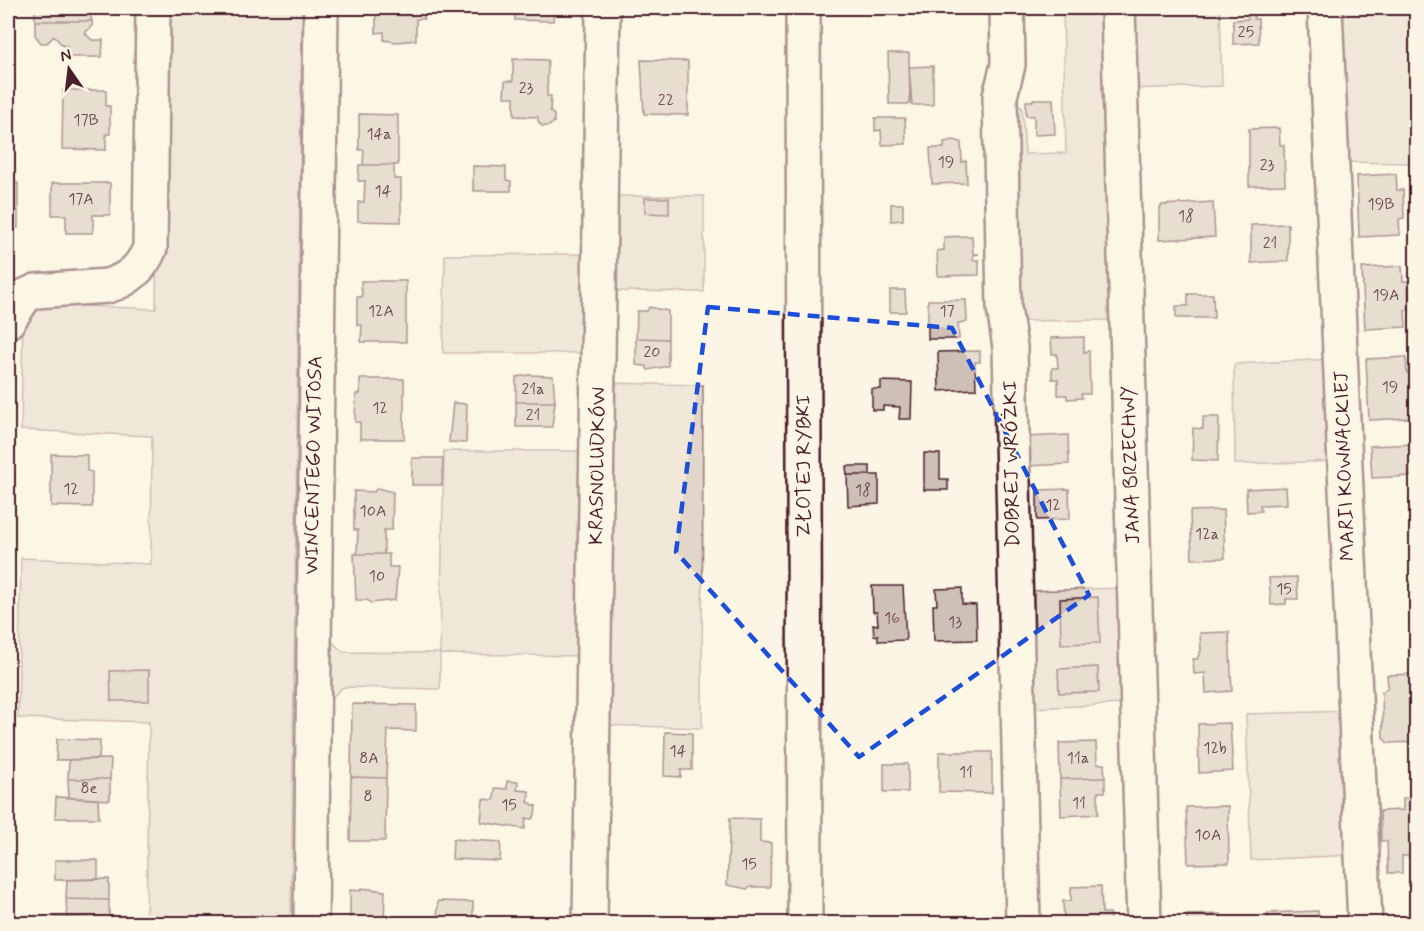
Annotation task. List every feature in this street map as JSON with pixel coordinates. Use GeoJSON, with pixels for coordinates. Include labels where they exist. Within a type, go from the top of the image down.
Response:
{"type":"FeatureCollection","features":[{"type":"Feature","properties":{"kind":"street"},"geometry":{"type":"LineString","coordinates":[[8,321],[14,308],[25,296],[36,291],[107,286],[118,282],[144,264],[150,248],[153,8]]}},
{"type":"Feature","properties":{"kind":"street","name":"WINCENTEGO WITOSA"},"geometry":{"type":"LineString","coordinates":[[310,924],[321,8]]}},
{"type":"Feature","properties":{"kind":"street","name":"KRASNOLUDKÓW"},"geometry":{"type":"LineString","coordinates":[[590,924],[603,8]]}},
{"type":"Feature","properties":{"kind":"street","name":"ZŁOTEJ RYBKI"},"geometry":{"type":"LineString","coordinates":[[802,8],[805,924]]}},
{"type":"Feature","properties":{"kind":"street","name":"DOBREJ WRÓŻKI"},"geometry":{"type":"LineString","coordinates":[[1007,8],[1008,65],[1000,88],[1000,108],[1004,308],[1010,347],[1023,924]]}},
{"type":"Feature","properties":{"kind":"street","name":"JANA BRZECHWY"},"geometry":{"type":"LineString","coordinates":[[1118,8],[1144,924]]}},
{"type":"Feature","properties":{"kind":"street","name":"MARII KOWNACKIEJ"},"geometry":{"type":"LineString","coordinates":[[1325,8],[1365,924]]}},
{"type":"Feature","properties":{"kind":"highlighted area"},"geometry":{"type":"Polygon","coordinates":[[[708,307],[952,328],[1089,595],[859,757],[676,552],[708,307]]]}},
{"type":"Feature","properties":{"kind":"shaded area"},"geometry":{"type":"Polygon","coordinates":[[[160,8],[302,8],[291,923],[146,923],[149,722],[18,718],[21,558],[151,564],[152,436],[21,430],[23,315],[36,304],[156,309],[160,8]]]}},
{"type":"Feature","properties":{"kind":"shaded area"},"geometry":{"type":"Polygon","coordinates":[[[1063,8],[1108,8],[1117,320],[1012,321],[1009,106],[1022,107],[1025,154],[1066,153],[1063,8]]]}},
{"type":"Feature","properties":{"kind":"shaded area"},"geometry":{"type":"Polygon","coordinates":[[[1125,8],[1220,8],[1222,86],[1127,89],[1125,8]]]}},
{"type":"Feature","properties":{"kind":"shaded area"},"geometry":{"type":"Polygon","coordinates":[[[1331,8],[1416,8],[1416,163],[1338,162],[1331,8]]]}},
{"type":"Feature","properties":{"kind":"shaded area"},"geometry":{"type":"Polygon","coordinates":[[[616,196],[704,196],[704,292],[614,291],[616,196]]]}},
{"type":"Feature","properties":{"kind":"shaded area"},"geometry":{"type":"Polygon","coordinates":[[[590,254],[590,353],[443,353],[445,255],[590,254]]]}},
{"type":"Feature","properties":{"kind":"shaded area"},"geometry":{"type":"Polygon","coordinates":[[[1334,359],[1339,461],[1235,464],[1234,364],[1334,359]]]}},
{"type":"Feature","properties":{"kind":"shaded area"},"geometry":{"type":"Polygon","coordinates":[[[605,383],[703,385],[702,728],[600,725],[605,383]]]}},
{"type":"Feature","properties":{"kind":"shaded area"},"geometry":{"type":"Polygon","coordinates":[[[444,451],[587,451],[584,656],[440,654],[440,689],[343,687],[328,701],[329,639],[343,652],[440,653],[444,451]]]}},
{"type":"Feature","properties":{"kind":"shaded area"},"geometry":{"type":"Polygon","coordinates":[[[1123,588],[1126,704],[1031,708],[1029,591],[1123,588]]]}},
{"type":"Feature","properties":{"kind":"shaded area"},"geometry":{"type":"Polygon","coordinates":[[[1349,711],[1354,855],[1251,860],[1246,714],[1349,711]]]}},
{"type":"Feature","properties":{"kind":"building"},"geometry":{"type":"Polygon","coordinates":[[[35,8],[88,8],[92,21],[35,21],[35,8]]]}},
{"type":"Feature","properties":{"kind":"building"},"geometry":{"type":"Polygon","coordinates":[[[376,8],[424,8],[424,19],[416,19],[416,40],[396,42],[384,40],[384,32],[376,33],[376,8]]]}},
{"type":"Feature","properties":{"kind":"building"},"geometry":{"type":"Polygon","coordinates":[[[515,8],[554,8],[553,21],[515,20],[515,8]]]}},
{"type":"Feature","properties":{"kind":"building"},"geometry":{"type":"Polygon","coordinates":[[[1247,8],[1254,8],[1254,19],[1258,19],[1259,43],[1233,44],[1233,20],[1248,19],[1247,8]]]}},
{"type":"Feature","properties":{"kind":"building"},"geometry":{"type":"Polygon","coordinates":[[[35,21],[92,21],[92,26],[85,33],[92,40],[103,40],[102,57],[67,57],[67,46],[63,46],[54,36],[47,43],[41,43],[35,35],[35,21]]]}},
{"type":"Feature","properties":{"kind":"building"},"geometry":{"type":"Polygon","coordinates":[[[888,53],[909,53],[910,104],[889,104],[888,53]]]}},
{"type":"Feature","properties":{"kind":"building"},"geometry":{"type":"Polygon","coordinates":[[[513,59],[548,60],[547,96],[551,96],[550,111],[554,115],[554,122],[549,126],[542,126],[538,117],[514,116],[514,97],[504,97],[505,81],[513,81],[513,59]]]}},
{"type":"Feature","properties":{"kind":"building"},"geometry":{"type":"Polygon","coordinates":[[[641,60],[688,61],[688,115],[644,114],[641,60]]]}},
{"type":"Feature","properties":{"kind":"building"},"geometry":{"type":"Polygon","coordinates":[[[933,66],[933,105],[912,105],[909,67],[933,66]]]}},
{"type":"Feature","properties":{"kind":"building"},"geometry":{"type":"Polygon","coordinates":[[[63,90],[106,90],[106,106],[110,106],[110,134],[106,134],[106,150],[62,149],[63,90]]]}},
{"type":"Feature","properties":{"kind":"building"},"geometry":{"type":"Polygon","coordinates":[[[1033,99],[1053,99],[1055,134],[1034,135],[1034,116],[1026,116],[1026,101],[1033,101],[1033,99]]]}},
{"type":"Feature","properties":{"kind":"building"},"geometry":{"type":"Polygon","coordinates":[[[359,114],[398,115],[398,165],[363,165],[364,150],[359,150],[359,114]]]}},
{"type":"Feature","properties":{"kind":"building"},"geometry":{"type":"Polygon","coordinates":[[[875,118],[905,118],[906,144],[882,145],[881,130],[875,131],[875,118]]]}},
{"type":"Feature","properties":{"kind":"building"},"geometry":{"type":"Polygon","coordinates":[[[1279,128],[1280,145],[1284,145],[1285,185],[1249,186],[1249,129],[1279,128]]]}},
{"type":"Feature","properties":{"kind":"building"},"geometry":{"type":"Polygon","coordinates":[[[953,140],[961,142],[962,162],[966,161],[967,183],[932,184],[930,148],[944,148],[944,142],[953,140]]]}},
{"type":"Feature","properties":{"kind":"building"},"geometry":{"type":"Polygon","coordinates":[[[359,165],[394,165],[394,179],[401,179],[401,222],[358,221],[358,202],[364,202],[365,181],[358,181],[359,165]]]}},
{"type":"Feature","properties":{"kind":"building"},"geometry":{"type":"Polygon","coordinates":[[[473,166],[506,167],[506,180],[511,181],[511,191],[473,191],[473,166]]]}},
{"type":"Feature","properties":{"kind":"building"},"geometry":{"type":"Polygon","coordinates":[[[1396,174],[1397,190],[1403,190],[1404,218],[1399,219],[1400,235],[1359,237],[1357,176],[1396,174]]]}},
{"type":"Feature","properties":{"kind":"building"},"geometry":{"type":"Polygon","coordinates":[[[8,183],[18,183],[18,228],[8,227],[8,183]]]}},
{"type":"Feature","properties":{"kind":"building"},"geometry":{"type":"Polygon","coordinates":[[[52,183],[110,183],[110,215],[93,215],[93,233],[66,233],[66,215],[52,215],[52,183]]]}},
{"type":"Feature","properties":{"kind":"building"},"geometry":{"type":"Polygon","coordinates":[[[645,198],[669,198],[669,214],[645,213],[645,198]]]}},
{"type":"Feature","properties":{"kind":"building"},"geometry":{"type":"Polygon","coordinates":[[[1213,202],[1215,237],[1159,240],[1159,209],[1162,205],[1213,202]]]}},
{"type":"Feature","properties":{"kind":"building"},"geometry":{"type":"Polygon","coordinates":[[[891,204],[903,204],[903,220],[891,221],[891,204]]]}},
{"type":"Feature","properties":{"kind":"building"},"geometry":{"type":"Polygon","coordinates":[[[1288,224],[1288,261],[1251,263],[1251,225],[1288,224]]]}},
{"type":"Feature","properties":{"kind":"building"},"geometry":{"type":"Polygon","coordinates":[[[972,236],[973,254],[979,254],[973,255],[973,260],[979,260],[979,275],[938,276],[937,251],[944,250],[944,237],[972,236]]]}},
{"type":"Feature","properties":{"kind":"building"},"geometry":{"type":"Polygon","coordinates":[[[1402,266],[1403,281],[1408,281],[1409,310],[1405,310],[1406,327],[1365,329],[1362,268],[1402,266]]]}},
{"type":"Feature","properties":{"kind":"building"},"geometry":{"type":"Polygon","coordinates":[[[361,281],[406,281],[406,342],[361,342],[362,325],[357,325],[357,297],[362,297],[361,281]]]}},
{"type":"Feature","properties":{"kind":"building"},"geometry":{"type":"Polygon","coordinates":[[[890,290],[905,290],[906,312],[890,312],[890,290]]]}},
{"type":"Feature","properties":{"kind":"building"},"geometry":{"type":"Polygon","coordinates":[[[1188,294],[1213,294],[1214,318],[1176,318],[1176,306],[1188,306],[1188,294]]]}},
{"type":"Feature","properties":{"kind":"building"},"geometry":{"type":"Polygon","coordinates":[[[928,300],[966,300],[967,322],[958,323],[959,339],[928,339],[928,300]]]}},
{"type":"Feature","properties":{"kind":"building"},"geometry":{"type":"Polygon","coordinates":[[[649,307],[668,311],[668,339],[636,338],[637,311],[647,311],[649,307]]]}},
{"type":"Feature","properties":{"kind":"building"},"geometry":{"type":"Polygon","coordinates":[[[1084,337],[1084,352],[1089,351],[1090,394],[1081,394],[1082,398],[1067,399],[1067,395],[1058,395],[1058,379],[1052,379],[1052,368],[1058,368],[1057,354],[1052,354],[1051,338],[1084,337]]]}},
{"type":"Feature","properties":{"kind":"building"},"geometry":{"type":"Polygon","coordinates":[[[636,338],[668,339],[668,366],[648,370],[646,366],[636,365],[636,338]]]}},
{"type":"Feature","properties":{"kind":"building"},"geometry":{"type":"Polygon","coordinates":[[[980,351],[980,362],[975,362],[976,389],[939,391],[938,352],[980,351]]]}},
{"type":"Feature","properties":{"kind":"building"},"geometry":{"type":"Polygon","coordinates":[[[1406,357],[1407,373],[1412,372],[1414,401],[1409,401],[1409,418],[1369,420],[1366,359],[1406,357]]]}},
{"type":"Feature","properties":{"kind":"building"},"geometry":{"type":"Polygon","coordinates":[[[553,376],[555,402],[516,402],[516,377],[553,376]]]}},
{"type":"Feature","properties":{"kind":"building"},"geometry":{"type":"Polygon","coordinates":[[[360,379],[404,379],[404,439],[360,439],[360,422],[355,422],[356,394],[360,394],[360,379]]]}},
{"type":"Feature","properties":{"kind":"building"},"geometry":{"type":"Polygon","coordinates":[[[881,381],[912,382],[911,419],[899,419],[900,407],[883,406],[883,410],[872,410],[872,389],[881,389],[881,381]]]}},
{"type":"Feature","properties":{"kind":"building"},"geometry":{"type":"Polygon","coordinates":[[[516,402],[555,402],[552,427],[516,427],[516,402]]]}},
{"type":"Feature","properties":{"kind":"building"},"geometry":{"type":"Polygon","coordinates":[[[453,403],[467,404],[466,443],[449,442],[453,403]]]}},
{"type":"Feature","properties":{"kind":"building"},"geometry":{"type":"Polygon","coordinates":[[[1203,417],[1219,417],[1218,461],[1192,460],[1193,428],[1203,429],[1203,417]]]}},
{"type":"Feature","properties":{"kind":"building"},"geometry":{"type":"Polygon","coordinates":[[[1068,435],[1069,464],[1026,466],[1025,437],[1068,435]]]}},
{"type":"Feature","properties":{"kind":"building"},"geometry":{"type":"Polygon","coordinates":[[[1416,444],[1416,459],[1411,459],[1412,476],[1372,478],[1370,446],[1416,444]]]}},
{"type":"Feature","properties":{"kind":"building"},"geometry":{"type":"Polygon","coordinates":[[[924,453],[940,454],[940,479],[948,479],[948,490],[924,490],[924,453]]]}},
{"type":"Feature","properties":{"kind":"building"},"geometry":{"type":"Polygon","coordinates":[[[51,454],[87,455],[87,471],[92,472],[92,507],[51,506],[51,454]]]}},
{"type":"Feature","properties":{"kind":"building"},"geometry":{"type":"Polygon","coordinates":[[[412,458],[443,458],[442,485],[412,485],[412,458]]]}},
{"type":"Feature","properties":{"kind":"building"},"geometry":{"type":"Polygon","coordinates":[[[846,466],[870,466],[870,475],[847,475],[846,466]]]}},
{"type":"Feature","properties":{"kind":"building"},"geometry":{"type":"Polygon","coordinates":[[[847,475],[879,475],[879,504],[848,506],[847,475]]]}},
{"type":"Feature","properties":{"kind":"building"},"geometry":{"type":"Polygon","coordinates":[[[1286,487],[1287,504],[1260,505],[1261,511],[1247,512],[1246,489],[1286,487]]]}},
{"type":"Feature","properties":{"kind":"building"},"geometry":{"type":"Polygon","coordinates":[[[377,488],[393,492],[392,530],[384,530],[384,554],[357,554],[358,530],[354,530],[354,491],[374,492],[377,488]]]}},
{"type":"Feature","properties":{"kind":"building"},"geometry":{"type":"Polygon","coordinates":[[[1069,489],[1070,519],[1037,520],[1037,490],[1069,489]]]}},
{"type":"Feature","properties":{"kind":"building"},"geometry":{"type":"Polygon","coordinates":[[[1223,510],[1225,558],[1192,559],[1190,511],[1223,510]]]}},
{"type":"Feature","properties":{"kind":"building"},"geometry":{"type":"Polygon","coordinates":[[[354,554],[389,554],[389,567],[398,567],[395,600],[371,603],[367,600],[356,600],[354,554]]]}},
{"type":"Feature","properties":{"kind":"building"},"geometry":{"type":"Polygon","coordinates":[[[1297,577],[1298,599],[1286,599],[1286,604],[1271,605],[1269,578],[1297,577]]]}},
{"type":"Feature","properties":{"kind":"building"},"geometry":{"type":"Polygon","coordinates":[[[872,586],[903,586],[906,640],[878,641],[878,635],[874,636],[873,624],[878,625],[877,612],[873,612],[872,586]]]}},
{"type":"Feature","properties":{"kind":"building"},"geometry":{"type":"Polygon","coordinates":[[[962,588],[962,604],[976,605],[977,640],[934,641],[933,605],[937,605],[936,589],[962,588]]]}},
{"type":"Feature","properties":{"kind":"building"},"geometry":{"type":"Polygon","coordinates":[[[1098,597],[1100,643],[1061,644],[1060,599],[1098,597]]]}},
{"type":"Feature","properties":{"kind":"building"},"geometry":{"type":"Polygon","coordinates":[[[1229,632],[1232,691],[1206,693],[1205,673],[1194,674],[1193,659],[1197,659],[1201,650],[1200,633],[1229,632]]]}},
{"type":"Feature","properties":{"kind":"building"},"geometry":{"type":"Polygon","coordinates":[[[1098,667],[1099,692],[1059,693],[1058,669],[1098,667]]]}},
{"type":"Feature","properties":{"kind":"building"},"geometry":{"type":"Polygon","coordinates":[[[149,670],[149,701],[111,701],[110,671],[149,670]]]}},
{"type":"Feature","properties":{"kind":"building"},"geometry":{"type":"Polygon","coordinates":[[[1414,674],[1416,742],[1388,743],[1383,738],[1382,692],[1388,687],[1387,675],[1414,674]]]}},
{"type":"Feature","properties":{"kind":"building"},"geometry":{"type":"Polygon","coordinates":[[[352,704],[416,705],[416,731],[388,730],[386,778],[351,777],[352,704]]]}},
{"type":"Feature","properties":{"kind":"building"},"geometry":{"type":"Polygon","coordinates":[[[1230,723],[1233,771],[1199,773],[1198,724],[1230,723]]]}},
{"type":"Feature","properties":{"kind":"building"},"geometry":{"type":"Polygon","coordinates":[[[665,732],[692,733],[692,770],[681,770],[681,777],[664,776],[665,732]]]}},
{"type":"Feature","properties":{"kind":"building"},"geometry":{"type":"Polygon","coordinates":[[[57,739],[100,740],[99,759],[56,760],[57,739]]]}},
{"type":"Feature","properties":{"kind":"building"},"geometry":{"type":"Polygon","coordinates":[[[1096,742],[1097,764],[1104,764],[1105,778],[1060,779],[1059,743],[1096,742]]]}},
{"type":"Feature","properties":{"kind":"building"},"geometry":{"type":"Polygon","coordinates":[[[939,752],[992,752],[992,793],[939,792],[939,752]]]}},
{"type":"Feature","properties":{"kind":"building"},"geometry":{"type":"Polygon","coordinates":[[[111,759],[110,779],[68,779],[69,760],[111,759]]]}},
{"type":"Feature","properties":{"kind":"building"},"geometry":{"type":"Polygon","coordinates":[[[884,764],[908,764],[908,792],[884,792],[884,764]]]}},
{"type":"Feature","properties":{"kind":"building"},"geometry":{"type":"Polygon","coordinates":[[[351,777],[386,778],[385,841],[350,841],[351,777]]]}},
{"type":"Feature","properties":{"kind":"building"},"geometry":{"type":"Polygon","coordinates":[[[1105,778],[1105,792],[1098,792],[1098,814],[1061,816],[1060,779],[1105,778]]]}},
{"type":"Feature","properties":{"kind":"building"},"geometry":{"type":"Polygon","coordinates":[[[68,779],[110,779],[110,800],[69,798],[68,779]]]}},
{"type":"Feature","properties":{"kind":"building"},"geometry":{"type":"Polygon","coordinates":[[[507,781],[518,782],[517,790],[529,791],[528,802],[536,806],[532,819],[526,818],[525,829],[481,822],[483,799],[494,800],[495,788],[507,789],[507,781]]]}},
{"type":"Feature","properties":{"kind":"building"},"geometry":{"type":"Polygon","coordinates":[[[56,797],[98,799],[99,818],[55,818],[56,797]]]}},
{"type":"Feature","properties":{"kind":"building"},"geometry":{"type":"Polygon","coordinates":[[[1403,798],[1416,798],[1416,835],[1410,835],[1410,856],[1402,856],[1402,873],[1388,873],[1387,841],[1381,841],[1380,811],[1403,810],[1403,798]]]}},
{"type":"Feature","properties":{"kind":"building"},"geometry":{"type":"Polygon","coordinates":[[[1228,806],[1229,863],[1188,864],[1186,807],[1228,806]]]}},
{"type":"Feature","properties":{"kind":"building"},"geometry":{"type":"Polygon","coordinates":[[[730,818],[760,819],[760,842],[771,843],[770,887],[747,889],[727,885],[730,818]]]}},
{"type":"Feature","properties":{"kind":"building"},"geometry":{"type":"Polygon","coordinates":[[[453,839],[501,842],[500,861],[452,859],[453,839]]]}},
{"type":"Feature","properties":{"kind":"building"},"geometry":{"type":"Polygon","coordinates":[[[55,860],[98,860],[98,879],[55,880],[55,860]]]}},
{"type":"Feature","properties":{"kind":"building"},"geometry":{"type":"Polygon","coordinates":[[[109,879],[109,900],[66,899],[67,880],[109,879]]]}},
{"type":"Feature","properties":{"kind":"building"},"geometry":{"type":"Polygon","coordinates":[[[1101,886],[1102,913],[1110,913],[1110,924],[1064,924],[1063,901],[1071,901],[1071,887],[1101,886]]]}},
{"type":"Feature","properties":{"kind":"building"},"geometry":{"type":"Polygon","coordinates":[[[361,888],[385,891],[384,924],[350,924],[350,890],[361,891],[361,888]]]}},
{"type":"Feature","properties":{"kind":"building"},"geometry":{"type":"Polygon","coordinates":[[[66,899],[109,900],[109,920],[67,918],[66,899]]]}},
{"type":"Feature","properties":{"kind":"building"},"geometry":{"type":"Polygon","coordinates":[[[438,901],[473,902],[473,924],[437,924],[438,901]]]}},
{"type":"Feature","properties":{"kind":"building"},"geometry":{"type":"Polygon","coordinates":[[[1318,911],[1318,924],[1268,924],[1268,913],[1318,911]]]}},
{"type":"Feature","properties":{"kind":"building"},"geometry":{"type":"Polygon","coordinates":[[[1221,914],[1221,924],[1187,924],[1187,915],[1221,914]]]}},
{"type":"Feature","properties":{"kind":"building"},"geometry":{"type":"Polygon","coordinates":[[[54,917],[97,919],[97,924],[54,924],[54,917]]]}}]}
